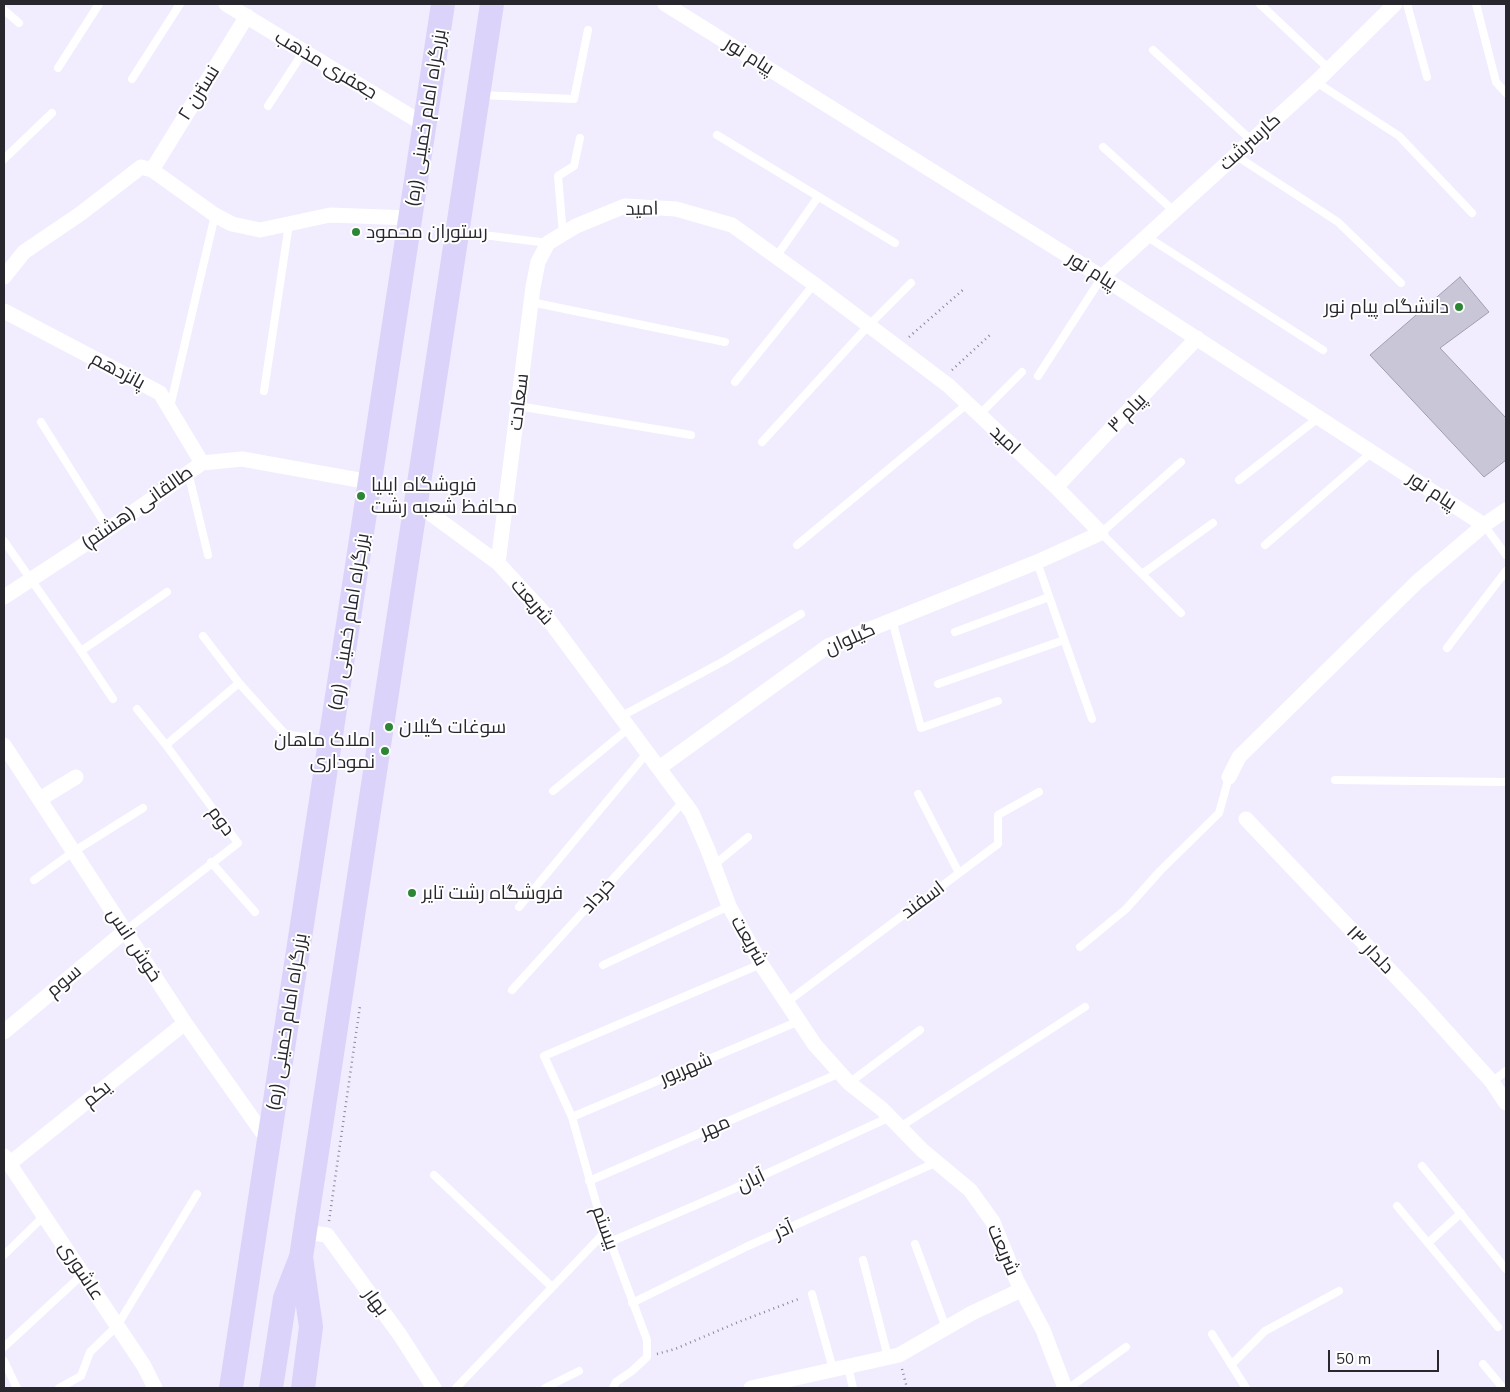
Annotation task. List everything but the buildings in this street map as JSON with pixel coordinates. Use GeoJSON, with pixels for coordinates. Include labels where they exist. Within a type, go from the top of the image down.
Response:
{"type":"FeatureCollection","features":[{"type":"Feature","properties":{"kind":"highway","name":"بزرگراه امام خمینی (ره)"},"geometry":{"type":"LineString","coordinates":[[231,1388],[444,4]]}},
{"type":"Feature","properties":{"kind":"highway"},"geometry":{"type":"LineString","coordinates":[[271,1388],[286,1294],[301,1257],[305,1232],[492,4]]}},
{"type":"Feature","properties":{"kind":"highway"},"geometry":{"type":"LineString","coordinates":[[301,1257],[311,1327],[303,1388]]}},
{"type":"Feature","properties":{"kind":"street","name":"جعفری مذهب"},"geometry":{"type":"LineString","coordinates":[[226,4],[425,125]]}},
{"type":"Feature","properties":{"kind":"street","name":"پیام نور"},"geometry":{"type":"LineString","coordinates":[[665,4],[1102,277],[1484,525]]}},
{"type":"Feature","properties":{"kind":"street","name":"کارسرشت"},"geometry":{"type":"LineString","coordinates":[[1102,277],[1316,82],[1395,4]]}},
{"type":"Feature","properties":{"kind":"street","name":"نسترن ۲"},"geometry":{"type":"LineString","coordinates":[[152,170],[247,16]]}},
{"type":"Feature","properties":{"kind":"street"},"geometry":{"type":"LineString","coordinates":[[4,277],[24,252],[80,214],[141,167],[152,170],[215,215],[232,224],[260,230],[330,215],[411,218]]}},
{"type":"Feature","properties":{"kind":"street","name":"امید"},"geometry":{"type":"LineString","coordinates":[[548,244],[576,226],[625,206],[676,209],[732,225],[941,380],[1056,487],[1101,533]]}},
{"type":"Feature","properties":{"kind":"street","name":"سعادت"},"geometry":{"type":"LineString","coordinates":[[498,563],[531,302],[538,262],[548,244]]}},
{"type":"Feature","properties":{"kind":"street","name":"پانزدهم"},"geometry":{"type":"LineString","coordinates":[[4,311],[160,393],[202,462]]}},
{"type":"Feature","properties":{"kind":"street","name":"پیام ۳"},"geometry":{"type":"LineString","coordinates":[[1056,487],[1197,338]]}},
{"type":"Feature","properties":{"kind":"street","name":"طالقانی (هشتم)"},"geometry":{"type":"LineString","coordinates":[[4,596],[108,529],[202,462],[242,459],[370,482]]}},
{"type":"Feature","properties":{"kind":"street","name":"شریعت"},"geometry":{"type":"LineString","coordinates":[[416,507],[431,514],[498,563],[542,612],[692,813],[729,906],[761,964],[815,1045],[845,1078],[895,1122],[922,1150],[970,1190],[994,1222],[1021,1290],[1043,1330],[1065,1388]]}},
{"type":"Feature","properties":{"kind":"street"},"geometry":{"type":"LineString","coordinates":[[1229,777],[1239,757],[1417,582],[1484,525],[1506,510]]}},
{"type":"Feature","properties":{"kind":"street","name":"گیلوان"},"geometry":{"type":"LineString","coordinates":[[658,768],[828,646],[1037,562],[1101,533]]}},
{"type":"Feature","properties":{"kind":"street","name":"خوش انس"},"geometry":{"type":"LineString","coordinates":[[5,751],[40,799],[72,852],[185,1023],[269,1142]]}},
{"type":"Feature","properties":{"kind":"street"},"geometry":{"type":"LineString","coordinates":[[40,799],[76,777]]}},
{"type":"Feature","properties":{"kind":"street","name":"دلدار ۱۳"},"geometry":{"type":"LineString","coordinates":[[1246,819],[1420,1002],[1492,1082],[1506,1103]]}},
{"type":"Feature","properties":{"kind":"street","name":"سوم"},"geometry":{"type":"LineString","coordinates":[[4,1032],[125,931]]}},
{"type":"Feature","properties":{"kind":"street","name":"یکم"},"geometry":{"type":"LineString","coordinates":[[6,1160],[185,1023]]}},
{"type":"Feature","properties":{"kind":"street","name":"عاشوری"},"geometry":{"type":"LineString","coordinates":[[6,1160],[144,1366],[154,1388]]}},
{"type":"Feature","properties":{"kind":"street","name":"بهار"},"geometry":{"type":"LineString","coordinates":[[305,1232],[327,1235],[400,1334],[434,1388]]}},
{"type":"Feature","properties":{"kind":"street"},"geometry":{"type":"LineString","coordinates":[[751,1388],[893,1356],[972,1313],[1021,1290]]}},
{"type":"Feature","properties":{"kind":"lane"},"geometry":{"type":"LineString","coordinates":[[58,68],[99,4]]}},
{"type":"Feature","properties":{"kind":"lane"},"geometry":{"type":"LineString","coordinates":[[132,79],[180,4]]}},
{"type":"Feature","properties":{"kind":"lane"},"geometry":{"type":"LineString","coordinates":[[1260,4],[1329,69]]}},
{"type":"Feature","properties":{"kind":"lane"},"geometry":{"type":"LineString","coordinates":[[1407,4],[1427,77]]}},
{"type":"Feature","properties":{"kind":"lane"},"geometry":{"type":"LineString","coordinates":[[1476,4],[1496,82],[1506,93]]}},
{"type":"Feature","properties":{"kind":"lane"},"geometry":{"type":"LineString","coordinates":[[4,10],[19,23]]}},
{"type":"Feature","properties":{"kind":"lane"},"geometry":{"type":"LineString","coordinates":[[478,95],[574,99],[588,30]]}},
{"type":"Feature","properties":{"kind":"lane"},"geometry":{"type":"LineString","coordinates":[[1153,50],[1251,140]]}},
{"type":"Feature","properties":{"kind":"lane"},"geometry":{"type":"LineString","coordinates":[[268,106],[304,51]]}},
{"type":"Feature","properties":{"kind":"lane"},"geometry":{"type":"LineString","coordinates":[[1316,82],[1399,136],[1472,213]]}},
{"type":"Feature","properties":{"kind":"lane"},"geometry":{"type":"LineString","coordinates":[[4,159],[52,113]]}},
{"type":"Feature","properties":{"kind":"lane"},"geometry":{"type":"LineString","coordinates":[[717,135],[896,243]]}},
{"type":"Feature","properties":{"kind":"lane"},"geometry":{"type":"LineString","coordinates":[[563,234],[558,176],[574,166],[580,138]]}},
{"type":"Feature","properties":{"kind":"lane"},"geometry":{"type":"LineString","coordinates":[[1103,147],[1174,211]]}},
{"type":"Feature","properties":{"kind":"lane"},"geometry":{"type":"LineString","coordinates":[[1235,155],[1338,222],[1401,283]]}},
{"type":"Feature","properties":{"kind":"lane"},"geometry":{"type":"LineString","coordinates":[[776,257],[818,197]]}},
{"type":"Feature","properties":{"kind":"lane"},"geometry":{"type":"LineString","coordinates":[[169,409],[215,215]]}},
{"type":"Feature","properties":{"kind":"lane"},"geometry":{"type":"LineString","coordinates":[[264,391],[289,224]]}},
{"type":"Feature","properties":{"kind":"lane"},"geometry":{"type":"LineString","coordinates":[[458,231],[548,244]]}},
{"type":"Feature","properties":{"kind":"lane"},"geometry":{"type":"LineString","coordinates":[[1146,236],[1323,350]]}},
{"type":"Feature","properties":{"kind":"lane"},"geometry":{"type":"LineString","coordinates":[[1038,376],[1102,277]]}},
{"type":"Feature","properties":{"kind":"lane"},"geometry":{"type":"LineString","coordinates":[[762,442],[868,326],[912,283]]}},
{"type":"Feature","properties":{"kind":"lane"},"geometry":{"type":"LineString","coordinates":[[735,382],[814,284]]}},
{"type":"Feature","properties":{"kind":"lane"},"geometry":{"type":"LineString","coordinates":[[531,302],[725,342]]}},
{"type":"Feature","properties":{"kind":"lane"},"geometry":{"type":"LineString","coordinates":[[979,415],[1022,372]]}},
{"type":"Feature","properties":{"kind":"lane"},"geometry":{"type":"LineString","coordinates":[[797,544],[968,404]]}},
{"type":"Feature","properties":{"kind":"lane"},"geometry":{"type":"LineString","coordinates":[[518,406],[690,435]]}},
{"type":"Feature","properties":{"kind":"lane"},"geometry":{"type":"LineString","coordinates":[[1239,480],[1318,418]]}},
{"type":"Feature","properties":{"kind":"lane"},"geometry":{"type":"LineString","coordinates":[[41,422],[108,529]]}},
{"type":"Feature","properties":{"kind":"lane"},"geometry":{"type":"LineString","coordinates":[[1265,545],[1372,452]]}},
{"type":"Feature","properties":{"kind":"lane"},"geometry":{"type":"LineString","coordinates":[[1101,533],[1181,462]]}},
{"type":"Feature","properties":{"kind":"lane"},"geometry":{"type":"LineString","coordinates":[[188,472],[208,555]]}},
{"type":"Feature","properties":{"kind":"lane"},"geometry":{"type":"LineString","coordinates":[[1142,574],[1213,523]]}},
{"type":"Feature","properties":{"kind":"lane","name":"پیام نور"},"geometry":{"type":"LineString","coordinates":[[1484,525],[1506,555]]}},
{"type":"Feature","properties":{"kind":"lane","name":"امید"},"geometry":{"type":"LineString","coordinates":[[1101,533],[1181,613]]}},
{"type":"Feature","properties":{"kind":"lane"},"geometry":{"type":"LineString","coordinates":[[4,541],[113,699]]}},
{"type":"Feature","properties":{"kind":"lane"},"geometry":{"type":"LineString","coordinates":[[1037,562],[1092,719]]}},
{"type":"Feature","properties":{"kind":"lane"},"geometry":{"type":"LineString","coordinates":[[1447,648],[1506,571]]}},
{"type":"Feature","properties":{"kind":"lane"},"geometry":{"type":"LineString","coordinates":[[81,651],[167,592]]}},
{"type":"Feature","properties":{"kind":"lane"},"geometry":{"type":"LineString","coordinates":[[955,632],[1049,597]]}},
{"type":"Feature","properties":{"kind":"lane"},"geometry":{"type":"LineString","coordinates":[[553,791],[624,722],[801,614]]}},
{"type":"Feature","properties":{"kind":"lane"},"geometry":{"type":"LineString","coordinates":[[892,620],[921,728],[998,701]]}},
{"type":"Feature","properties":{"kind":"lane"},"geometry":{"type":"LineString","coordinates":[[203,636],[239,684],[286,734],[330,741]]}},
{"type":"Feature","properties":{"kind":"lane"},"geometry":{"type":"LineString","coordinates":[[938,684],[1064,640]]}},
{"type":"Feature","properties":{"kind":"lane"},"geometry":{"type":"LineString","coordinates":[[166,745],[239,684]]}},
{"type":"Feature","properties":{"kind":"lane","name":"دوم"},"geometry":{"type":"LineString","coordinates":[[125,931],[211,862],[238,843],[137,708]]}},
{"type":"Feature","properties":{"kind":"lane"},"geometry":{"type":"LineString","coordinates":[[519,907],[647,753]]}},
{"type":"Feature","properties":{"kind":"lane"},"geometry":{"type":"LineString","coordinates":[[1080,948],[1126,909],[1160,871],[1219,813],[1229,777]]}},
{"type":"Feature","properties":{"kind":"lane"},"geometry":{"type":"LineString","coordinates":[[1334,780],[1506,782]]}},
{"type":"Feature","properties":{"kind":"lane","name":"اسفند"},"geometry":{"type":"LineString","coordinates":[[787,1002],[998,844],[998,815],[1039,792]]}},
{"type":"Feature","properties":{"kind":"lane"},"geometry":{"type":"LineString","coordinates":[[918,794],[959,873]]}},
{"type":"Feature","properties":{"kind":"lane","name":"خرداد"},"geometry":{"type":"LineString","coordinates":[[512,990],[683,802]]}},
{"type":"Feature","properties":{"kind":"lane"},"geometry":{"type":"LineString","coordinates":[[34,880],[72,852],[144,808]]}},
{"type":"Feature","properties":{"kind":"lane"},"geometry":{"type":"LineString","coordinates":[[714,865],[748,837]]}},
{"type":"Feature","properties":{"kind":"lane"},"geometry":{"type":"LineString","coordinates":[[211,862],[255,912]]}},
{"type":"Feature","properties":{"kind":"lane"},"geometry":{"type":"LineString","coordinates":[[603,965],[729,906]]}},
{"type":"Feature","properties":{"kind":"lane","name":"بیستم"},"geometry":{"type":"LineString","coordinates":[[646,1358],[646,1340],[589,1181],[572,1118],[544,1056],[761,964]]}},
{"type":"Feature","properties":{"kind":"lane","name":"آبان"},"geometry":{"type":"LineString","coordinates":[[610,1242],[895,1122],[1085,1007]]}},
{"type":"Feature","properties":{"kind":"lane","name":"شهریور"},"geometry":{"type":"LineString","coordinates":[[572,1118],[799,1021]]}},
{"type":"Feature","properties":{"kind":"lane","name":"مهر"},"geometry":{"type":"LineString","coordinates":[[589,1181],[845,1078],[920,1030]]}},
{"type":"Feature","properties":{"kind":"lane"},"geometry":{"type":"LineString","coordinates":[[1492,1082],[1506,1071]]}},
{"type":"Feature","properties":{"kind":"lane","name":"آذر"},"geometry":{"type":"LineString","coordinates":[[632,1302],[748,1246],[938,1162]]}},
{"type":"Feature","properties":{"kind":"lane"},"geometry":{"type":"LineString","coordinates":[[1422,1166],[1506,1269]]}},
{"type":"Feature","properties":{"kind":"lane"},"geometry":{"type":"LineString","coordinates":[[434,1175],[552,1287]]}},
{"type":"Feature","properties":{"kind":"lane"},"geometry":{"type":"LineString","coordinates":[[59,1388],[81,1376],[90,1352],[117,1326],[197,1194]]}},
{"type":"Feature","properties":{"kind":"lane"},"geometry":{"type":"LineString","coordinates":[[1397,1206],[1498,1327]]}},
{"type":"Feature","properties":{"kind":"lane"},"geometry":{"type":"LineString","coordinates":[[1428,1243],[1461,1213]]}},
{"type":"Feature","properties":{"kind":"lane"},"geometry":{"type":"LineString","coordinates":[[4,1256],[44,1216]]}},
{"type":"Feature","properties":{"kind":"lane"},"geometry":{"type":"LineString","coordinates":[[456,1388],[606,1231]]}},
{"type":"Feature","properties":{"kind":"lane"},"geometry":{"type":"LineString","coordinates":[[915,1244],[946,1328]]}},
{"type":"Feature","properties":{"kind":"lane"},"geometry":{"type":"LineString","coordinates":[[863,1260],[893,1356]]}},
{"type":"Feature","properties":{"kind":"lane"},"geometry":{"type":"LineString","coordinates":[[4,1347],[83,1274]]}},
{"type":"Feature","properties":{"kind":"lane"},"geometry":{"type":"LineString","coordinates":[[1231,1365],[1265,1331],[1339,1291]]}},
{"type":"Feature","properties":{"kind":"lane"},"geometry":{"type":"LineString","coordinates":[[812,1294],[840,1368],[853,1388]]}},
{"type":"Feature","properties":{"kind":"lane"},"geometry":{"type":"LineString","coordinates":[[1212,1334],[1246,1388]]}},
{"type":"Feature","properties":{"kind":"lane"},"geometry":{"type":"LineString","coordinates":[[1069,1388],[1126,1347]]}},
{"type":"Feature","properties":{"kind":"lane"},"geometry":{"type":"LineString","coordinates":[[614,1388],[616,1382],[646,1358]]}},
{"type":"Feature","properties":{"kind":"lane"},"geometry":{"type":"LineString","coordinates":[[4,1361],[18,1388]]}},
{"type":"Feature","properties":{"kind":"lane"},"geometry":{"type":"LineString","coordinates":[[1483,1364],[1503,1388]]}},
{"type":"Feature","properties":{"kind":"lane"},"geometry":{"type":"LineString","coordinates":[[546,1388],[579,1372]]}},
{"type":"Feature","properties":{"kind":"path"},"geometry":{"type":"LineString","coordinates":[[897,348],[964,289]]}},
{"type":"Feature","properties":{"kind":"path"},"geometry":{"type":"LineString","coordinates":[[941,380],[991,334]]}},
{"type":"Feature","properties":{"kind":"path"},"geometry":{"type":"LineString","coordinates":[[646,1358],[675,1349],[812,1294]]}},
{"type":"Feature","properties":{"kind":"path"},"geometry":{"type":"LineString","coordinates":[[893,1356],[908,1388]]}},
{"type":"Feature","properties":{"kind":"place","name":"رستوران محمود"},"geometry":{"type":"Point","coordinates":[356,232]}},
{"type":"Feature","properties":{"kind":"place","name":"دانشگاه پیام نور"},"geometry":{"type":"Point","coordinates":[1459,307]}},
{"type":"Feature","properties":{"kind":"place","name":"فروشگاه ایلیا محافظ شعبه رشت"},"geometry":{"type":"Point","coordinates":[361,496]}},
{"type":"Feature","properties":{"kind":"place","name":"سوغات گیلان"},"geometry":{"type":"Point","coordinates":[389,727]}},
{"type":"Feature","properties":{"kind":"place","name":"املاک ماهان نموداری"},"geometry":{"type":"Point","coordinates":[385,751]}},
{"type":"Feature","properties":{"kind":"place","name":"فروشگاه رشت تاير"},"geometry":{"type":"Point","coordinates":[412,893]}}]}
